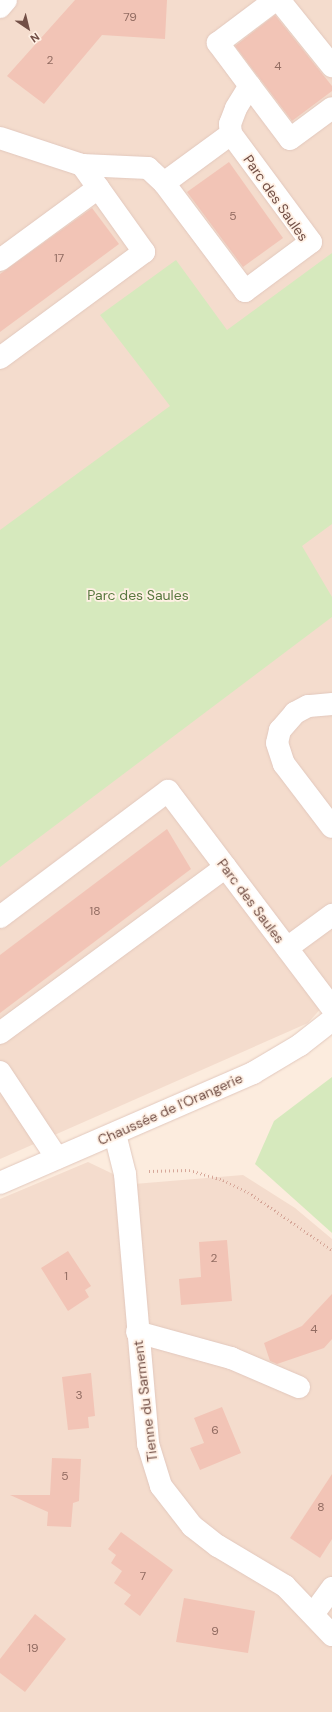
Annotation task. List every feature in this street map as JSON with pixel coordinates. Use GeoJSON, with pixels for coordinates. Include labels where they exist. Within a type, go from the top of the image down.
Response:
{"type":"FeatureCollection","features":[{"type":"Feature","properties":{"kind":"street"},"geometry":{"type":"LineString","coordinates":[[0,7],[6,0]]}},
{"type":"Feature","properties":{"kind":"street"},"geometry":{"type":"LineString","coordinates":[[275,0],[218,43],[290,140],[332,108]]}},
{"type":"Feature","properties":{"kind":"street"},"geometry":{"type":"LineString","coordinates":[[279,0],[332,66]]}},
{"type":"Feature","properties":{"kind":"street"},"geometry":{"type":"LineString","coordinates":[[0,138],[82,165],[133,165],[157,174],[164,183],[231,134],[230,124],[236,108],[250,86]]}},
{"type":"Feature","properties":{"kind":"street","name":"Parc des Saules"},"geometry":{"type":"LineString","coordinates":[[164,183],[244,291],[311,242],[231,134]]}},
{"type":"Feature","properties":{"kind":"street"},"geometry":{"type":"LineString","coordinates":[[0,358],[144,252],[82,165]]}},
{"type":"Feature","properties":{"kind":"street"},"geometry":{"type":"LineString","coordinates":[[0,260],[98,188]]}},
{"type":"Feature","properties":{"kind":"street"},"geometry":{"type":"LineString","coordinates":[[332,704],[308,706],[295,713],[280,730],[277,743],[284,764],[332,827]]}},
{"type":"Feature","properties":{"kind":"street","name":"Parc des Saules"},"geometry":{"type":"LineString","coordinates":[[0,917],[168,791],[332,1008]]}},
{"type":"Feature","properties":{"kind":"street"},"geometry":{"type":"LineString","coordinates":[[0,1033],[226,867]]}},
{"type":"Feature","properties":{"kind":"street","name":"Parc des Saules"},"geometry":{"type":"LineString","coordinates":[[287,948],[332,915]]}},
{"type":"Feature","properties":{"kind":"street","name":"Chaussée de l'Orangerie"},"geometry":{"type":"LineString","coordinates":[[0,1183],[253,1073],[300,1045],[332,1020]]}},
{"type":"Feature","properties":{"kind":"street"},"geometry":{"type":"LineString","coordinates":[[0,1072],[57,1158]]}},
{"type":"Feature","properties":{"kind":"street","name":"Tienne du Sarment"},"geometry":{"type":"LineString","coordinates":[[115,1134],[126,1174],[137,1332],[148,1444],[153,1467],[168,1499],[192,1526],[218,1546],[285,1586],[314,1613],[332,1636]]}},
{"type":"Feature","properties":{"kind":"street"},"geometry":{"type":"LineString","coordinates":[[137,1332],[231,1358],[299,1387]]}},
{"type":"Feature","properties":{"kind":"street"},"geometry":{"type":"LineString","coordinates":[[314,1613],[332,1588]]}},
{"type":"Feature","properties":{"kind":"path"},"geometry":{"type":"LineString","coordinates":[[126,1174],[189,1170],[223,1180],[248,1192],[332,1249]]}},
{"type":"Feature","properties":{"kind":"shaded area"},"geometry":{"type":"Polygon","coordinates":[[[0,0],[332,0],[332,996],[308,1023],[0,1159],[0,0]]]}},
{"type":"Feature","properties":{"kind":"shaded area"},"geometry":{"type":"Polygon","coordinates":[[[88,1162],[134,1184],[243,1175],[295,1208],[332,1239],[332,1712],[0,1712],[0,1199],[88,1162]]]}},
{"type":"Feature","properties":{"kind":"green space","name":"Parc des Saules"},"geometry":{"type":"Polygon","coordinates":[[[332,253],[332,524],[302,546],[332,597],[332,617],[0,867],[0,530],[170,406],[100,315],[176,260],[227,330],[332,253]]]}},
{"type":"Feature","properties":{"kind":"green space"},"geometry":{"type":"Polygon","coordinates":[[[332,1077],[332,1233],[255,1164],[274,1121],[332,1077]]]}},
{"type":"Feature","properties":{"kind":"building"},"geometry":{"type":"Polygon","coordinates":[[[75,0],[167,0],[165,39],[102,35],[44,104],[7,76],[75,0]]]}},
{"type":"Feature","properties":{"kind":"building"},"geometry":{"type":"Polygon","coordinates":[[[275,15],[332,86],[332,91],[292,121],[235,46],[275,15]]]}},
{"type":"Feature","properties":{"kind":"building"},"geometry":{"type":"Polygon","coordinates":[[[229,162],[283,238],[243,267],[187,192],[229,162]]]}},
{"type":"Feature","properties":{"kind":"building"},"geometry":{"type":"Polygon","coordinates":[[[92,208],[119,244],[0,332],[0,274],[92,208]]]}},
{"type":"Feature","properties":{"kind":"building"},"geometry":{"type":"Polygon","coordinates":[[[167,829],[191,869],[0,1013],[0,955],[167,829]]]}},
{"type":"Feature","properties":{"kind":"building"},"geometry":{"type":"Polygon","coordinates":[[[227,1240],[232,1301],[181,1305],[179,1279],[201,1277],[199,1242],[227,1240]]]}},
{"type":"Feature","properties":{"kind":"building"},"geometry":{"type":"Polygon","coordinates":[[[68,1251],[91,1286],[85,1290],[89,1297],[68,1311],[41,1268],[68,1251]]]}},
{"type":"Feature","properties":{"kind":"building"},"geometry":{"type":"Polygon","coordinates":[[[332,1294],[332,1339],[324,1348],[277,1364],[270,1361],[264,1343],[302,1326],[332,1294]]]}},
{"type":"Feature","properties":{"kind":"building"},"geometry":{"type":"Polygon","coordinates":[[[91,1373],[95,1416],[88,1417],[89,1428],[68,1430],[62,1377],[91,1373]]]}},
{"type":"Feature","properties":{"kind":"building"},"geometry":{"type":"Polygon","coordinates":[[[222,1407],[241,1453],[200,1470],[190,1448],[204,1443],[194,1418],[222,1407]]]}},
{"type":"Feature","properties":{"kind":"building"},"geometry":{"type":"Polygon","coordinates":[[[52,1458],[81,1459],[79,1501],[73,1503],[71,1527],[47,1526],[48,1512],[10,1495],[50,1495],[52,1458]]]}},
{"type":"Feature","properties":{"kind":"building"},"geometry":{"type":"Polygon","coordinates":[[[332,1474],[332,1539],[320,1558],[290,1538],[332,1474]]]}},
{"type":"Feature","properties":{"kind":"building"},"geometry":{"type":"Polygon","coordinates":[[[121,1532],[173,1570],[140,1616],[124,1604],[131,1595],[114,1583],[122,1571],[111,1563],[116,1555],[108,1549],[121,1532]]]}},
{"type":"Feature","properties":{"kind":"building"},"geometry":{"type":"Polygon","coordinates":[[[184,1598],[255,1611],[248,1653],[176,1642],[184,1598]]]}},
{"type":"Feature","properties":{"kind":"building"},"geometry":{"type":"Polygon","coordinates":[[[35,1614],[66,1639],[25,1692],[0,1673],[0,1659],[35,1614]]]}}]}
